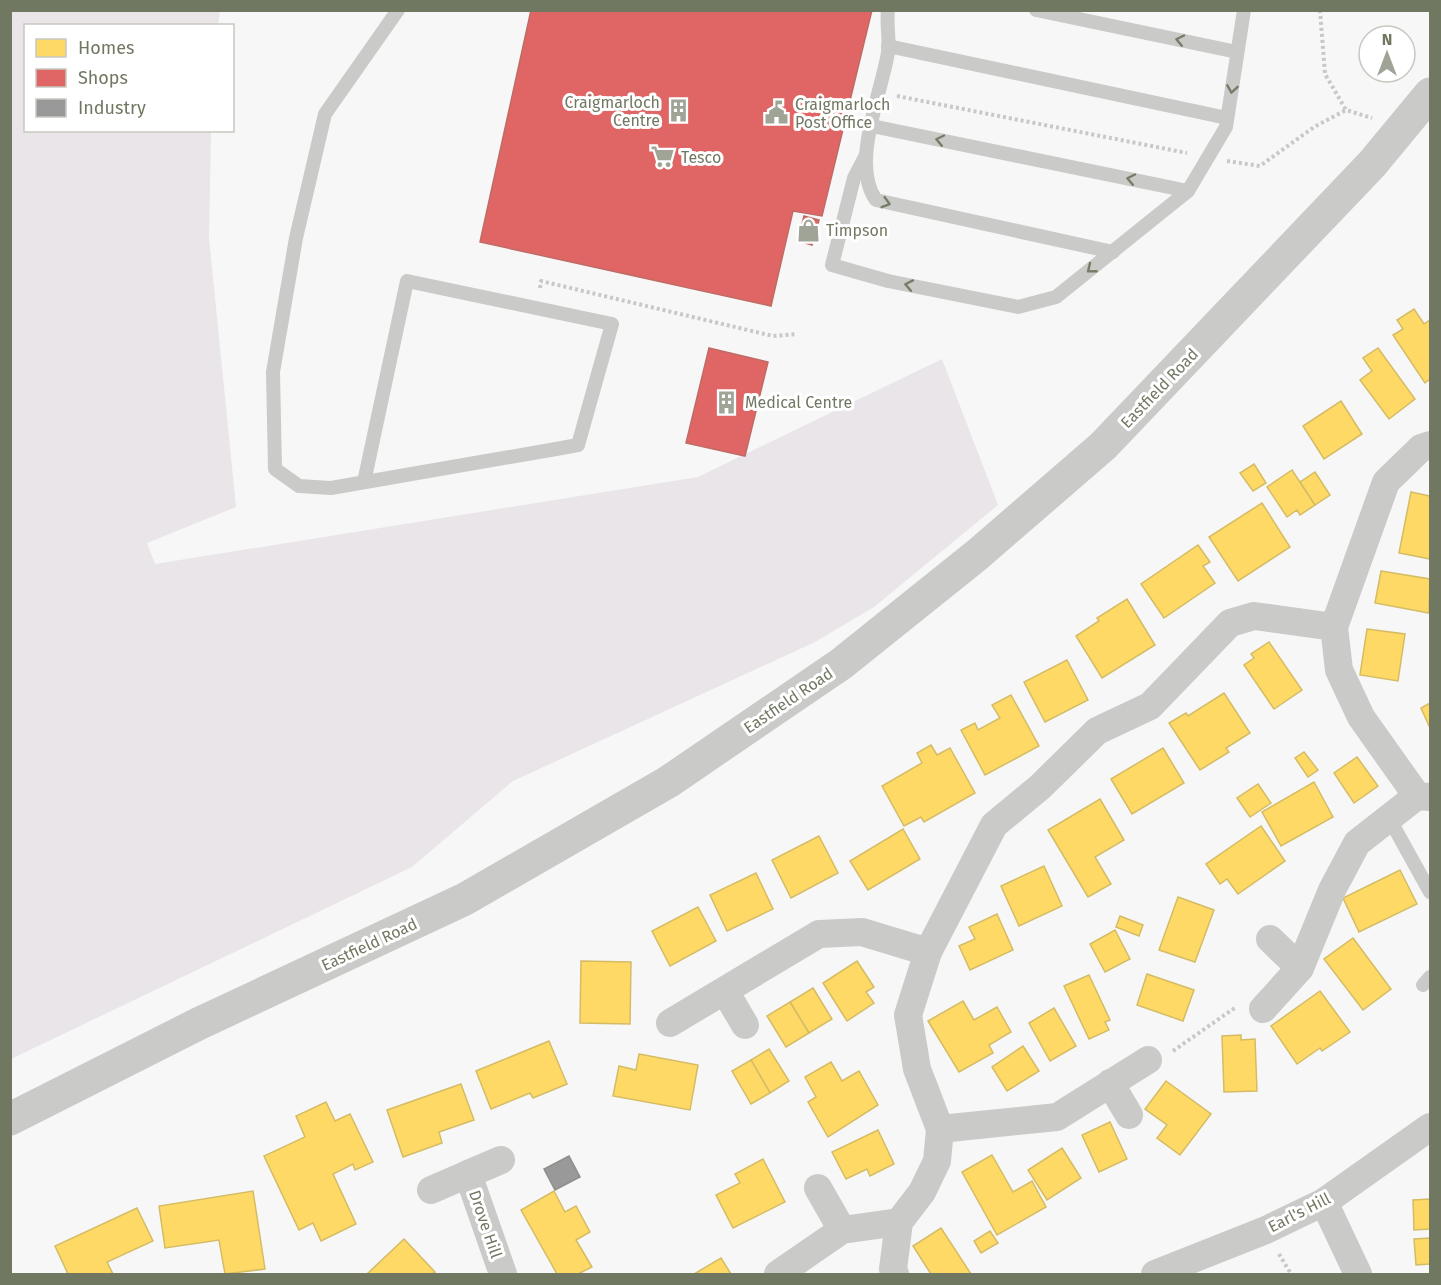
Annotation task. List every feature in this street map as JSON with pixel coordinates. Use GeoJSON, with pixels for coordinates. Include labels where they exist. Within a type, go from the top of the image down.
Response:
{"type":"FeatureCollection","features":[{"type":"Feature","properties":{"kind":"street","name":"Eastfield Road"},"geometry":{"type":"LineString","coordinates":[[10,1119],[208,1019],[465,899],[668,782],[841,664],[977,555],[1103,446],[1372,164],[1430,95]]}},
{"type":"Feature","properties":{"kind":"street"},"geometry":{"type":"LineString","coordinates":[[1263,1009],[1300,968],[1332,890],[1357,843],[1389,818],[1424,797],[1361,717],[1339,670],[1334,627],[1386,482],[1421,448],[1431,445]]}},
{"type":"Feature","properties":{"kind":"street"},"geometry":{"type":"LineString","coordinates":[[896,1275],[893,1269],[899,1222],[922,1192],[937,1161],[940,1129],[917,1069],[908,1015],[928,952],[994,825],[1040,787],[1097,731],[1150,706],[1230,623],[1254,616],[1334,627]]}},
{"type":"Feature","properties":{"kind":"street"},"geometry":{"type":"LineString","coordinates":[[670,1023],[819,934],[862,932],[928,952]]}},
{"type":"Feature","properties":{"kind":"street"},"geometry":{"type":"LineString","coordinates":[[1270,939],[1300,968]]}},
{"type":"Feature","properties":{"kind":"street"},"geometry":{"type":"LineString","coordinates":[[725,991],[745,1025]]}},
{"type":"Feature","properties":{"kind":"street"},"geometry":{"type":"LineString","coordinates":[[940,1129],[1057,1117],[1148,1059]]}},
{"type":"Feature","properties":{"kind":"street"},"geometry":{"type":"LineString","coordinates":[[1110,1083],[1129,1114]]}},
{"type":"Feature","properties":{"kind":"street","name":"Earl's Hill"},"geometry":{"type":"LineString","coordinates":[[1155,1275],[1266,1230],[1324,1202],[1431,1127]]}},
{"type":"Feature","properties":{"kind":"street","name":"Drove Hill"},"geometry":{"type":"LineString","coordinates":[[431,1190],[501,1160]]}},
{"type":"Feature","properties":{"kind":"street","name":"Drove Hill"},"geometry":{"type":"LineString","coordinates":[[468,1174],[503,1275]]}},
{"type":"Feature","properties":{"kind":"street"},"geometry":{"type":"LineString","coordinates":[[818,1188],[842,1230]]}},
{"type":"Feature","properties":{"kind":"street"},"geometry":{"type":"LineString","coordinates":[[1324,1202],[1358,1275]]}},
{"type":"Feature","properties":{"kind":"street"},"geometry":{"type":"LineString","coordinates":[[778,1274],[842,1230],[899,1222]]}},
{"type":"Feature","properties":{"kind":"lane"},"geometry":{"type":"LineString","coordinates":[[364,482],[407,281],[612,324],[578,445],[331,488],[299,486],[275,469],[273,372],[296,238],[325,114],[398,10]]}},
{"type":"Feature","properties":{"kind":"lane"},"geometry":{"type":"LineString","coordinates":[[1036,10],[1237,52]]}},
{"type":"Feature","properties":{"kind":"lane"},"geometry":{"type":"LineString","coordinates":[[887,15],[888,46],[866,155],[854,178],[832,265],[888,280],[1017,307],[1056,297],[1188,191],[1226,127],[1244,10]]}},
{"type":"Feature","properties":{"kind":"lane"},"geometry":{"type":"LineString","coordinates":[[888,46],[1227,118]]}},
{"type":"Feature","properties":{"kind":"lane"},"geometry":{"type":"LineString","coordinates":[[872,126],[1188,191]]}},
{"type":"Feature","properties":{"kind":"lane"},"geometry":{"type":"LineString","coordinates":[[866,155],[870,192],[876,200],[1113,252]]}},
{"type":"Feature","properties":{"kind":"lane"},"geometry":{"type":"LineString","coordinates":[[1389,818],[1431,892]]}},
{"type":"Feature","properties":{"kind":"path"},"geometry":{"type":"LineString","coordinates":[[1320,10],[1325,74],[1346,110]]}},
{"type":"Feature","properties":{"kind":"path"},"geometry":{"type":"LineString","coordinates":[[879,93],[1260,166],[1314,127],[1346,110],[1378,119]]}},
{"type":"Feature","properties":{"kind":"path"},"geometry":{"type":"LineString","coordinates":[[549,295],[538,292],[541,281],[773,336],[796,334]]}},
{"type":"Feature","properties":{"kind":"path"},"geometry":{"type":"LineString","coordinates":[[1148,1059],[1158,1062],[1245,1001],[1263,1009]]}},
{"type":"Feature","properties":{"kind":"shaded area"},"geometry":{"type":"Polygon","coordinates":[[[11,11],[220,11],[218,24],[24,24],[24,132],[211,132],[209,238],[236,507],[147,543],[155,564],[698,477],[942,359],[998,505],[874,607],[815,642],[513,781],[412,867],[11,1059],[11,11]]]}},
{"type":"Feature","properties":{"kind":"building: Homes"},"geometry":{"type":"Polygon","coordinates":[[[1414,309],[1424,324],[1430,320],[1430,379],[1425,383],[1393,335],[1403,329],[1397,320],[1414,309]]]}},
{"type":"Feature","properties":{"kind":"building: Homes"},"geometry":{"type":"Polygon","coordinates":[[[1378,348],[1415,399],[1389,419],[1360,380],[1372,371],[1363,358],[1378,348]]]}},
{"type":"Feature","properties":{"kind":"building: Homes"},"geometry":{"type":"Polygon","coordinates":[[[1341,401],[1362,434],[1324,459],[1303,426],[1341,401]]]}},
{"type":"Feature","properties":{"kind":"building: Homes"},"geometry":{"type":"Polygon","coordinates":[[[1254,464],[1266,483],[1253,491],[1240,473],[1254,464]]]}},
{"type":"Feature","properties":{"kind":"building: Homes"},"geometry":{"type":"Polygon","coordinates":[[[1292,470],[1315,505],[1300,515],[1297,510],[1287,517],[1267,487],[1292,470]]]}},
{"type":"Feature","properties":{"kind":"building: Homes"},"geometry":{"type":"Polygon","coordinates":[[[1315,472],[1330,495],[1315,505],[1300,482],[1315,472]]]}},
{"type":"Feature","properties":{"kind":"building: Homes"},"geometry":{"type":"Polygon","coordinates":[[[1411,492],[1430,496],[1430,559],[1399,553],[1411,492]]]}},
{"type":"Feature","properties":{"kind":"building: Homes"},"geometry":{"type":"Polygon","coordinates":[[[1262,503],[1290,547],[1238,581],[1209,537],[1262,503]]]}},
{"type":"Feature","properties":{"kind":"building: Homes"},"geometry":{"type":"Polygon","coordinates":[[[1198,545],[1210,562],[1203,566],[1215,583],[1164,618],[1141,584],[1198,545]]]}},
{"type":"Feature","properties":{"kind":"building: Homes"},"geometry":{"type":"Polygon","coordinates":[[[1381,571],[1430,579],[1429,613],[1375,603],[1381,571]]]}},
{"type":"Feature","properties":{"kind":"building: Homes"},"geometry":{"type":"Polygon","coordinates":[[[1127,599],[1155,645],[1102,678],[1076,636],[1099,621],[1097,618],[1127,599]]]}},
{"type":"Feature","properties":{"kind":"building: Homes"},"geometry":{"type":"Polygon","coordinates":[[[1367,629],[1405,634],[1398,681],[1360,675],[1367,629]]]}},
{"type":"Feature","properties":{"kind":"building: Homes"},"geometry":{"type":"Polygon","coordinates":[[[1269,642],[1302,690],[1274,709],[1244,665],[1254,658],[1251,654],[1269,642]]]}},
{"type":"Feature","properties":{"kind":"building: Homes"},"geometry":{"type":"Polygon","coordinates":[[[1067,660],[1088,700],[1045,722],[1024,682],[1067,660]]]}},
{"type":"Feature","properties":{"kind":"building: Homes"},"geometry":{"type":"Polygon","coordinates":[[[1224,693],[1250,733],[1226,748],[1229,752],[1200,770],[1169,723],[1186,713],[1188,716],[1224,693]]]}},
{"type":"Feature","properties":{"kind":"building: Homes"},"geometry":{"type":"Polygon","coordinates":[[[1011,695],[1039,746],[985,775],[961,730],[975,723],[978,730],[1000,718],[992,705],[1011,695]]]}},
{"type":"Feature","properties":{"kind":"building: Homes"},"geometry":{"type":"Polygon","coordinates":[[[1430,703],[1430,728],[1421,708],[1430,703]]]}},
{"type":"Feature","properties":{"kind":"building: Homes"},"geometry":{"type":"Polygon","coordinates":[[[931,745],[937,755],[950,748],[975,793],[924,822],[921,817],[904,826],[882,786],[922,763],[917,753],[931,745]]]}},
{"type":"Feature","properties":{"kind":"building: Homes"},"geometry":{"type":"Polygon","coordinates":[[[1163,748],[1184,783],[1132,814],[1111,779],[1163,748]]]}},
{"type":"Feature","properties":{"kind":"building: Homes"},"geometry":{"type":"Polygon","coordinates":[[[1304,752],[1318,770],[1308,777],[1295,758],[1304,752]]]}},
{"type":"Feature","properties":{"kind":"building: Homes"},"geometry":{"type":"Polygon","coordinates":[[[1357,757],[1378,786],[1354,803],[1334,773],[1357,757]]]}},
{"type":"Feature","properties":{"kind":"building: Homes"},"geometry":{"type":"Polygon","coordinates":[[[1314,782],[1333,817],[1281,846],[1262,812],[1314,782]]]}},
{"type":"Feature","properties":{"kind":"building: Homes"},"geometry":{"type":"Polygon","coordinates":[[[1258,784],[1271,803],[1250,817],[1237,798],[1258,784]]]}},
{"type":"Feature","properties":{"kind":"building: Homes"},"geometry":{"type":"Polygon","coordinates":[[[1100,799],[1124,840],[1095,857],[1111,884],[1088,897],[1048,830],[1100,799]]]}},
{"type":"Feature","properties":{"kind":"building: Homes"},"geometry":{"type":"Polygon","coordinates":[[[1261,826],[1285,861],[1238,894],[1227,879],[1220,884],[1206,864],[1261,826]]]}},
{"type":"Feature","properties":{"kind":"building: Homes"},"geometry":{"type":"Polygon","coordinates":[[[903,829],[920,859],[868,890],[850,861],[903,829]]]}},
{"type":"Feature","properties":{"kind":"building: Homes"},"geometry":{"type":"Polygon","coordinates":[[[819,836],[838,873],[791,898],[772,860],[819,836]]]}},
{"type":"Feature","properties":{"kind":"building: Homes"},"geometry":{"type":"Polygon","coordinates":[[[1044,866],[1062,906],[1019,926],[1001,886],[1044,866]]]}},
{"type":"Feature","properties":{"kind":"building: Homes"},"geometry":{"type":"Polygon","coordinates":[[[1400,870],[1417,904],[1359,932],[1343,898],[1400,870]]]}},
{"type":"Feature","properties":{"kind":"building: Homes"},"geometry":{"type":"Polygon","coordinates":[[[756,873],[773,909],[727,931],[710,895],[756,873]]]}},
{"type":"Feature","properties":{"kind":"building: Homes"},"geometry":{"type":"Polygon","coordinates":[[[1178,897],[1214,910],[1195,962],[1159,950],[1178,897]]]}},
{"type":"Feature","properties":{"kind":"building: Homes"},"geometry":{"type":"Polygon","coordinates":[[[698,907],[716,941],[670,966],[652,931],[698,907]]]}},
{"type":"Feature","properties":{"kind":"building: Homes"},"geometry":{"type":"Polygon","coordinates":[[[997,914],[1013,950],[970,970],[959,946],[975,939],[969,927],[997,914]]]}},
{"type":"Feature","properties":{"kind":"building: Homes"},"geometry":{"type":"Polygon","coordinates":[[[1120,916],[1143,925],[1139,936],[1116,927],[1120,916]]]}},
{"type":"Feature","properties":{"kind":"building: Homes"},"geometry":{"type":"Polygon","coordinates":[[[1115,930],[1130,959],[1105,972],[1090,944],[1115,930]]]}},
{"type":"Feature","properties":{"kind":"building: Homes"},"geometry":{"type":"Polygon","coordinates":[[[1353,938],[1391,989],[1363,1010],[1324,959],[1353,938]]]}},
{"type":"Feature","properties":{"kind":"building: Homes"},"geometry":{"type":"Polygon","coordinates":[[[581,961],[631,962],[630,1024],[580,1023],[581,961]]]}},
{"type":"Feature","properties":{"kind":"building: Homes"},"geometry":{"type":"Polygon","coordinates":[[[857,961],[874,987],[866,992],[874,1003],[847,1021],[823,983],[857,961]]]}},
{"type":"Feature","properties":{"kind":"building: Homes"},"geometry":{"type":"Polygon","coordinates":[[[1147,974],[1194,990],[1183,1021],[1137,1005],[1147,974]]]}},
{"type":"Feature","properties":{"kind":"building: Homes"},"geometry":{"type":"Polygon","coordinates":[[[1089,975],[1110,1020],[1105,1022],[1109,1030],[1089,1039],[1064,986],[1089,975]]]}},
{"type":"Feature","properties":{"kind":"building: Homes"},"geometry":{"type":"Polygon","coordinates":[[[813,988],[832,1019],[809,1033],[790,1002],[813,988]]]}},
{"type":"Feature","properties":{"kind":"building: Homes"},"geometry":{"type":"Polygon","coordinates":[[[1320,991],[1350,1032],[1322,1051],[1320,1048],[1297,1064],[1271,1026],[1320,991]]]}},
{"type":"Feature","properties":{"kind":"building: Homes"},"geometry":{"type":"Polygon","coordinates":[[[963,1001],[974,1020],[997,1007],[1011,1032],[989,1045],[993,1053],[959,1072],[928,1021],[963,1001]]]}},
{"type":"Feature","properties":{"kind":"building: Homes"},"geometry":{"type":"Polygon","coordinates":[[[790,1002],[809,1033],[786,1047],[767,1016],[790,1002]]]}},
{"type":"Feature","properties":{"kind":"building: Homes"},"geometry":{"type":"Polygon","coordinates":[[[1054,1008],[1076,1046],[1050,1061],[1029,1023],[1054,1008]]]}},
{"type":"Feature","properties":{"kind":"building: Homes"},"geometry":{"type":"Polygon","coordinates":[[[1241,1035],[1241,1040],[1255,1039],[1257,1091],[1224,1092],[1222,1036],[1241,1035]]]}},
{"type":"Feature","properties":{"kind":"building: Homes"},"geometry":{"type":"Polygon","coordinates":[[[549,1041],[567,1084],[533,1098],[530,1093],[491,1109],[476,1071],[549,1041]]]}},
{"type":"Feature","properties":{"kind":"building: Homes"},"geometry":{"type":"Polygon","coordinates":[[[1023,1046],[1039,1071],[1007,1091],[992,1067],[1023,1046]]]}},
{"type":"Feature","properties":{"kind":"building: Homes"},"geometry":{"type":"Polygon","coordinates":[[[769,1049],[789,1081],[770,1093],[751,1060],[769,1049]]]}},
{"type":"Feature","properties":{"kind":"building: Homes"},"geometry":{"type":"Polygon","coordinates":[[[639,1054],[698,1065],[690,1110],[613,1096],[619,1066],[636,1070],[639,1054]]]}},
{"type":"Feature","properties":{"kind":"building: Homes"},"geometry":{"type":"Polygon","coordinates":[[[751,1060],[770,1093],[751,1104],[732,1071],[751,1060]]]}},
{"type":"Feature","properties":{"kind":"building: Homes"},"geometry":{"type":"Polygon","coordinates":[[[831,1062],[842,1081],[859,1071],[878,1105],[828,1137],[808,1102],[816,1097],[805,1077],[831,1062]]]}},
{"type":"Feature","properties":{"kind":"building: Homes"},"geometry":{"type":"Polygon","coordinates":[[[1166,1081],[1211,1114],[1180,1155],[1157,1138],[1167,1125],[1145,1109],[1166,1081]]]}},
{"type":"Feature","properties":{"kind":"building: Homes"},"geometry":{"type":"Polygon","coordinates":[[[461,1084],[474,1120],[439,1132],[442,1143],[403,1157],[387,1110],[461,1084]]]}},
{"type":"Feature","properties":{"kind":"building: Homes"},"geometry":{"type":"Polygon","coordinates":[[[326,1102],[335,1121],[350,1114],[373,1162],[355,1170],[353,1164],[333,1174],[356,1224],[321,1241],[313,1223],[299,1230],[264,1156],[305,1137],[296,1116],[326,1102]]]}},
{"type":"Feature","properties":{"kind":"building: Homes"},"geometry":{"type":"Polygon","coordinates":[[[1110,1122],[1127,1159],[1099,1172],[1082,1135],[1110,1122]]]}},
{"type":"Feature","properties":{"kind":"building: Homes"},"geometry":{"type":"Polygon","coordinates":[[[878,1130],[894,1164],[870,1176],[867,1169],[846,1179],[832,1152],[878,1130]]]}},
{"type":"Feature","properties":{"kind":"building: Homes"},"geometry":{"type":"Polygon","coordinates":[[[1062,1148],[1081,1178],[1047,1200],[1028,1170],[1062,1148]]]}},
{"type":"Feature","properties":{"kind":"building: Homes"},"geometry":{"type":"Polygon","coordinates":[[[992,1155],[1013,1192],[1032,1181],[1046,1207],[997,1235],[962,1172],[992,1155]]]}},
{"type":"Feature","properties":{"kind":"building: Homes"},"geometry":{"type":"Polygon","coordinates":[[[763,1159],[785,1202],[733,1228],[716,1195],[740,1183],[735,1174],[763,1159]]]}},
{"type":"Feature","properties":{"kind":"building: Homes"},"geometry":{"type":"Polygon","coordinates":[[[253,1191],[265,1269],[225,1274],[219,1240],[165,1248],[159,1206],[253,1191]]]}},
{"type":"Feature","properties":{"kind":"building: Homes"},"geometry":{"type":"Polygon","coordinates":[[[554,1191],[565,1212],[576,1206],[590,1232],[576,1240],[592,1267],[578,1274],[557,1274],[521,1210],[554,1191]]]}},
{"type":"Feature","properties":{"kind":"building: Homes"},"geometry":{"type":"Polygon","coordinates":[[[1430,1199],[1430,1229],[1414,1230],[1413,1200],[1430,1199]]]}},
{"type":"Feature","properties":{"kind":"building: Homes"},"geometry":{"type":"Polygon","coordinates":[[[137,1208],[153,1241],[107,1262],[113,1274],[68,1274],[55,1246],[137,1208]]]}},
{"type":"Feature","properties":{"kind":"building: Homes"},"geometry":{"type":"Polygon","coordinates":[[[941,1228],[971,1274],[931,1274],[913,1246],[941,1228]]]}},
{"type":"Feature","properties":{"kind":"building: Homes"},"geometry":{"type":"Polygon","coordinates":[[[990,1231],[998,1243],[981,1253],[974,1241],[990,1231]]]}},
{"type":"Feature","properties":{"kind":"building: Homes"},"geometry":{"type":"Polygon","coordinates":[[[1430,1238],[1430,1264],[1416,1265],[1414,1239],[1430,1238]]]}},
{"type":"Feature","properties":{"kind":"building: Homes"},"geometry":{"type":"Polygon","coordinates":[[[404,1239],[435,1272],[432,1274],[367,1274],[404,1239]]]}},
{"type":"Feature","properties":{"kind":"building: Homes"},"geometry":{"type":"Polygon","coordinates":[[[721,1258],[731,1274],[694,1274],[721,1258]]]}},
{"type":"Feature","properties":{"kind":"building: Shops","name":"Craigmarloch Centre"},"geometry":{"type":"Polygon","coordinates":[[[531,10],[872,10],[822,216],[793,211],[771,306],[480,242],[531,10]]]}},
{"type":"Feature","properties":{"kind":"building: Shops","name":"Timpson"},"geometry":{"type":"Polygon","coordinates":[[[804,216],[819,220],[812,245],[798,241],[804,216]]]}},
{"type":"Feature","properties":{"kind":"building: Shops","name":"Medical Centre"},"geometry":{"type":"Polygon","coordinates":[[[709,348],[768,362],[745,456],[686,443],[709,348]]]}},
{"type":"Feature","properties":{"kind":"building: Industry"},"geometry":{"type":"Polygon","coordinates":[[[569,1156],[580,1177],[555,1190],[544,1169],[569,1156]]]}},
{"type":"Feature","properties":{"kind":"place","name":"Craigmarloch Centre"},"geometry":{"type":"Point","coordinates":[678,111]}},
{"type":"Feature","properties":{"kind":"place","name":"Craigmarloch Post Office"},"geometry":{"type":"Point","coordinates":[777,113]}},
{"type":"Feature","properties":{"kind":"place","name":"Tesco"},"geometry":{"type":"Point","coordinates":[663,157]}},
{"type":"Feature","properties":{"kind":"place","name":"Timpson"},"geometry":{"type":"Point","coordinates":[808,230]}},
{"type":"Feature","properties":{"kind":"place","name":"Medical Centre"},"geometry":{"type":"Point","coordinates":[727,402]}}]}
